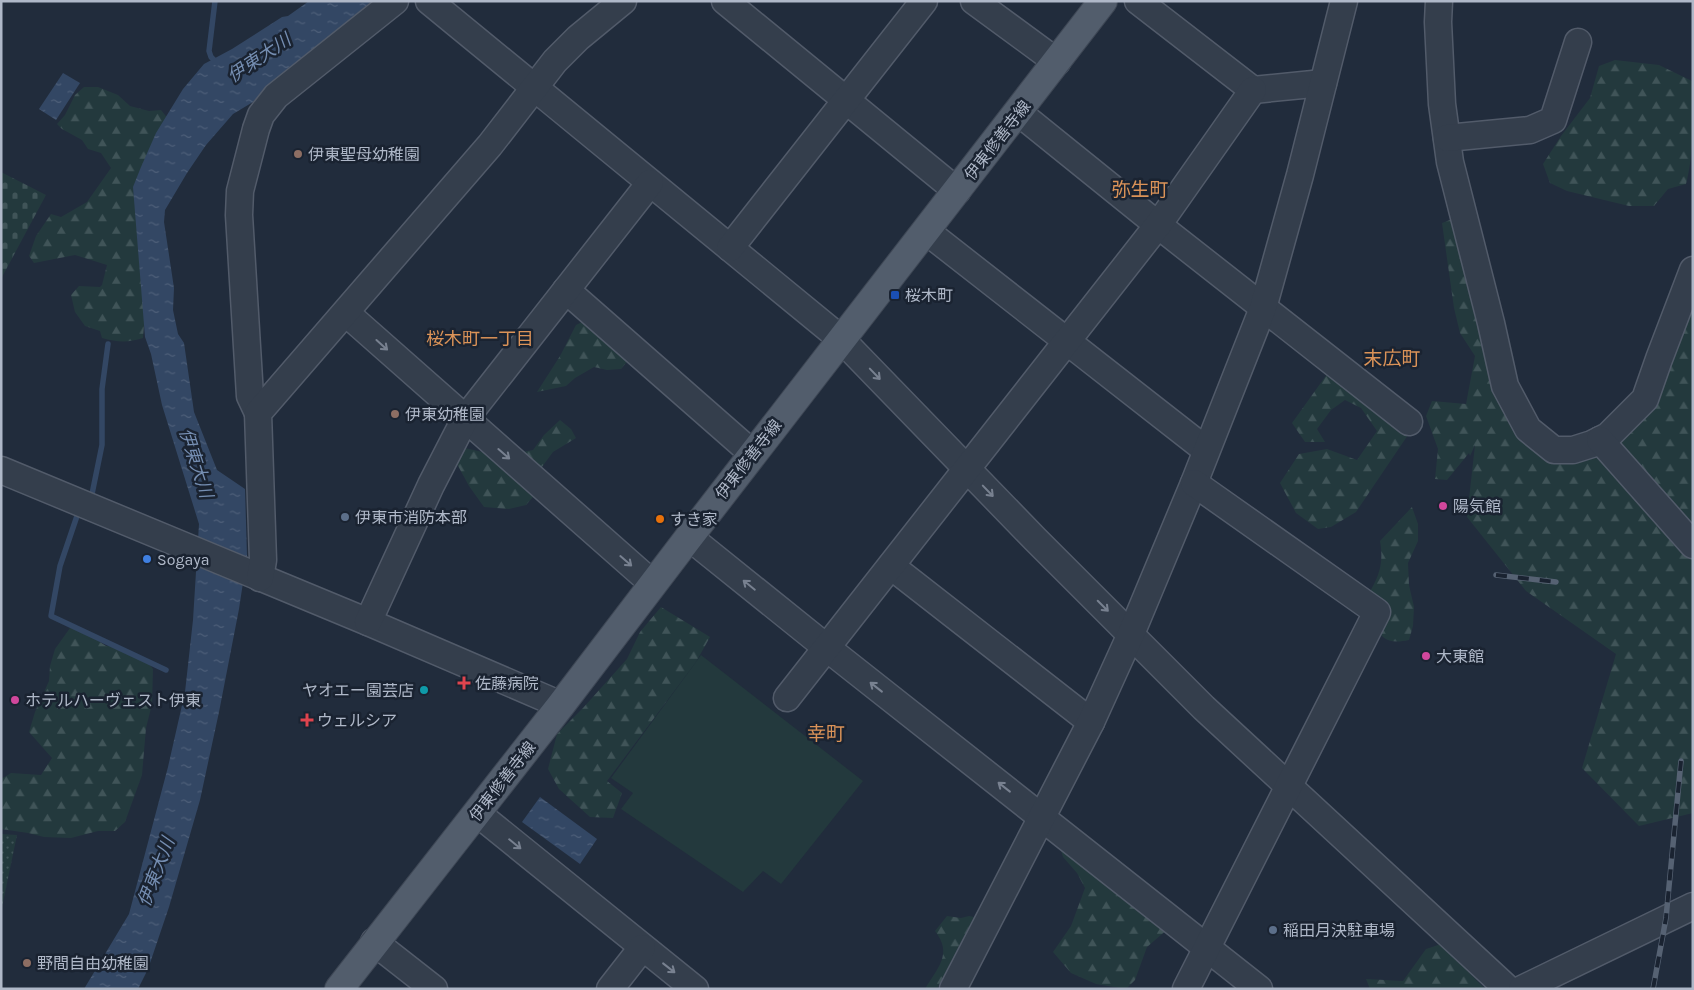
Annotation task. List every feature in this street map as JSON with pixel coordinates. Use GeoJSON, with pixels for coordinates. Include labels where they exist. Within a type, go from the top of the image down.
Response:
{"type":"FeatureCollection","features":[{"type":"Feature","properties":{"kind":"main road","name":"伊東修善寺線"},"geometry":{"type":"LineString","coordinates":[[339,989],[374,942],[562,706],[689,537],[1104,1]]}},
{"type":"Feature","properties":{"kind":"street"},"geometry":{"type":"LineString","coordinates":[[256,576],[263,560],[258,413],[250,396],[239,215],[240,191],[261,115],[276,96],[395,1]]}},
{"type":"Feature","properties":{"kind":"street"},"geometry":{"type":"LineString","coordinates":[[429,1],[841,340],[966,469],[1204,708],[1508,989]]}},
{"type":"Feature","properties":{"kind":"street"},"geometry":{"type":"LineString","coordinates":[[258,413],[490,145],[555,61],[578,38],[623,1]]}},
{"type":"Feature","properties":{"kind":"street"},"geometry":{"type":"LineString","coordinates":[[725,1],[957,191]]}},
{"type":"Feature","properties":{"kind":"street"},"geometry":{"type":"LineString","coordinates":[[730,248],[924,1]]}},
{"type":"Feature","properties":{"kind":"street"},"geometry":{"type":"LineString","coordinates":[[974,1],[1057,62]]}},
{"type":"Feature","properties":{"kind":"street"},"geometry":{"type":"LineString","coordinates":[[1138,1],[1253,90],[1323,84]]}},
{"type":"Feature","properties":{"kind":"street"},"geometry":{"type":"LineString","coordinates":[[953,989],[1091,722],[1131,634],[1194,483],[1263,308],[1300,175],[1344,1]]}},
{"type":"Feature","properties":{"kind":"street"},"geometry":{"type":"LineString","coordinates":[[1439,1],[1438,22],[1442,104],[1450,162],[1505,386],[1528,429],[1554,450],[1573,450],[1608,436],[1646,399],[1693,270]]}},
{"type":"Feature","properties":{"kind":"street"},"geometry":{"type":"LineString","coordinates":[[1447,138],[1530,130],[1553,120],[1578,42]]}},
{"type":"Feature","properties":{"kind":"street"},"geometry":{"type":"LineString","coordinates":[[787,698],[1158,225],[1253,90]]}},
{"type":"Feature","properties":{"kind":"street"},"geometry":{"type":"LineString","coordinates":[[1018,112],[1158,225],[1409,422]]}},
{"type":"Feature","properties":{"kind":"street"},"geometry":{"type":"LineString","coordinates":[[368,622],[431,485],[465,419],[650,183]]}},
{"type":"Feature","properties":{"kind":"street"},"geometry":{"type":"LineString","coordinates":[[926,231],[1206,450]]}},
{"type":"Feature","properties":{"kind":"street"},"geometry":{"type":"LineString","coordinates":[[566,290],[753,454]]}},
{"type":"Feature","properties":{"kind":"street"},"geometry":{"type":"LineString","coordinates":[[346,313],[653,584]]}},
{"type":"Feature","properties":{"kind":"street"},"geometry":{"type":"LineString","coordinates":[[1600,440],[1693,545]]}},
{"type":"Feature","properties":{"kind":"street"},"geometry":{"type":"LineString","coordinates":[[1,470],[368,622],[562,706]]}},
{"type":"Feature","properties":{"kind":"street"},"geometry":{"type":"LineString","coordinates":[[1186,989],[1208,949],[1377,612],[1194,483]]}},
{"type":"Feature","properties":{"kind":"street"},"geometry":{"type":"LineString","coordinates":[[689,537],[1259,989]]}},
{"type":"Feature","properties":{"kind":"street"},"geometry":{"type":"LineString","coordinates":[[890,566],[1091,722]]}},
{"type":"Feature","properties":{"kind":"street"},"geometry":{"type":"LineString","coordinates":[[478,813],[642,948],[695,989]]}},
{"type":"Feature","properties":{"kind":"street"},"geometry":{"type":"LineString","coordinates":[[1522,989],[1693,906]]}},
{"type":"Feature","properties":{"kind":"street"},"geometry":{"type":"LineString","coordinates":[[374,942],[434,989]]}},
{"type":"Feature","properties":{"kind":"street"},"geometry":{"type":"LineString","coordinates":[[610,989],[642,948]]}},
{"type":"Feature","properties":{"kind":"green space"},"geometry":{"type":"Polygon","coordinates":[[[1615,60],[1659,65],[1693,83],[1692,148],[1686,184],[1668,189],[1654,206],[1629,206],[1567,191],[1550,183],[1543,164],[1561,136],[1590,98],[1599,66],[1615,60]]]}},
{"type":"Feature","properties":{"kind":"green space"},"geometry":{"type":"Polygon","coordinates":[[[84,87],[98,87],[118,95],[130,106],[149,111],[161,110],[169,120],[146,298],[143,338],[132,341],[102,338],[100,331],[85,326],[75,312],[71,295],[79,286],[100,287],[107,265],[75,255],[34,263],[29,256],[36,236],[51,214],[61,217],[87,202],[111,168],[101,153],[88,149],[82,140],[62,129],[57,124],[65,115],[75,95],[84,87]]]}},
{"type":"Feature","properties":{"kind":"green space"},"geometry":{"type":"Polygon","coordinates":[[[1,172],[46,195],[1,279],[1,172]]]}},
{"type":"Feature","properties":{"kind":"green space"},"geometry":{"type":"Polygon","coordinates":[[[1455,218],[1504,405],[1573,450],[1625,419],[1693,300],[1693,813],[1639,826],[1582,768],[1616,654],[1526,591],[1467,517],[1475,445],[1470,456],[1469,453],[1447,480],[1435,479],[1438,449],[1426,416],[1432,401],[1466,404],[1475,356],[1460,333],[1454,308],[1442,223],[1455,218]]]}},
{"type":"Feature","properties":{"kind":"green space"},"geometry":{"type":"Polygon","coordinates":[[[586,320],[630,358],[621,369],[607,370],[594,367],[575,378],[566,386],[537,392],[560,356],[576,325],[586,320]]]}},
{"type":"Feature","properties":{"kind":"green space"},"geometry":{"type":"Polygon","coordinates":[[[1330,370],[1410,432],[1356,512],[1331,527],[1318,529],[1296,513],[1280,483],[1299,454],[1327,449],[1357,460],[1377,431],[1361,408],[1345,400],[1331,410],[1317,429],[1325,442],[1305,442],[1292,423],[1330,370]]]}},
{"type":"Feature","properties":{"kind":"green space"},"geometry":{"type":"Polygon","coordinates":[[[560,420],[571,429],[576,438],[553,452],[539,471],[539,490],[526,505],[509,509],[484,507],[469,486],[457,464],[460,447],[501,456],[533,450],[544,435],[560,420]]]}},
{"type":"Feature","properties":{"kind":"green space"},"geometry":{"type":"Polygon","coordinates":[[[1412,507],[1418,524],[1418,541],[1408,563],[1409,585],[1414,607],[1413,626],[1409,640],[1389,640],[1378,631],[1368,595],[1380,570],[1380,541],[1412,507]]]}},
{"type":"Feature","properties":{"kind":"green space"},"geometry":{"type":"Polygon","coordinates":[[[661,607],[710,637],[696,662],[607,781],[622,793],[613,818],[590,817],[559,789],[548,769],[557,734],[627,659],[640,632],[661,607]]]}},
{"type":"Feature","properties":{"kind":"green space"},"geometry":{"type":"Polygon","coordinates":[[[70,628],[83,631],[106,646],[120,646],[146,660],[153,669],[152,704],[146,728],[142,775],[125,822],[115,831],[98,831],[71,838],[44,837],[1,829],[1,779],[11,773],[41,775],[52,758],[29,732],[35,712],[49,681],[50,666],[55,649],[70,628]]]}},
{"type":"Feature","properties":{"kind":"green space"},"geometry":{"type":"Polygon","coordinates":[[[701,655],[863,781],[781,884],[763,871],[743,892],[621,809],[633,793],[611,778],[701,655]]]}},
{"type":"Feature","properties":{"kind":"green space"},"geometry":{"type":"Polygon","coordinates":[[[1,834],[17,835],[1,912],[1,834]]]}},
{"type":"Feature","properties":{"kind":"green space"},"geometry":{"type":"Polygon","coordinates":[[[1058,840],[1169,928],[1147,947],[1135,980],[1126,989],[1096,984],[1071,973],[1053,952],[1071,926],[1085,888],[1077,873],[1063,857],[1058,840]]]}},
{"type":"Feature","properties":{"kind":"green space"},"geometry":{"type":"Polygon","coordinates":[[[947,916],[974,917],[937,989],[925,989],[942,960],[943,947],[935,931],[947,916]]]}},
{"type":"Feature","properties":{"kind":"green space"},"geometry":{"type":"Polygon","coordinates":[[[1441,944],[1485,989],[1370,989],[1366,979],[1403,981],[1426,949],[1441,944]]]}},
{"type":"Feature","properties":{"kind":"water","name":"伊東大川"},"geometry":{"type":"Polygon","coordinates":[[[309,1],[372,1],[263,91],[253,102],[233,114],[206,145],[165,210],[164,222],[174,288],[173,310],[178,334],[184,343],[194,412],[217,470],[245,489],[247,556],[239,609],[200,800],[169,907],[148,969],[138,989],[84,989],[129,914],[168,767],[185,692],[193,620],[199,524],[162,405],[151,354],[145,337],[133,187],[156,133],[183,89],[204,64],[232,49],[282,17],[288,16],[309,1]]]}},
{"type":"Feature","properties":{"kind":"water"},"geometry":{"type":"Polygon","coordinates":[[[63,73],[80,83],[56,120],[39,109],[63,73]]]}},
{"type":"Feature","properties":{"kind":"water"},"geometry":{"type":"Polygon","coordinates":[[[540,797],[597,839],[580,864],[522,822],[540,797]]]}},
{"type":"Feature","properties":{"kind":"waterway","name":"伊東大川"},"geometry":{"type":"LineString","coordinates":[[215,1],[209,51],[211,57],[217,63]]}},
{"type":"Feature","properties":{"kind":"waterway"},"geometry":{"type":"LineString","coordinates":[[92,494],[102,445],[102,389],[108,344]]}},
{"type":"Feature","properties":{"kind":"waterway"},"geometry":{"type":"LineString","coordinates":[[77,516],[60,566],[51,616],[166,670]]}},
{"type":"Feature","properties":{"kind":"railway"},"geometry":{"type":"LineString","coordinates":[[1496,575],[1556,582]]}},
{"type":"Feature","properties":{"kind":"railway"},"geometry":{"type":"LineString","coordinates":[[1653,989],[1666,918],[1681,761]]}},
{"type":"Feature","properties":{"kind":"place","name":"伊東聖母幼稚園"},"geometry":{"type":"Point","coordinates":[298,154]}},
{"type":"Feature","properties":{"kind":"place","name":"桜木町"},"geometry":{"type":"Point","coordinates":[895,295]}},
{"type":"Feature","properties":{"kind":"place","name":"伊東幼稚園"},"geometry":{"type":"Point","coordinates":[395,414]}},
{"type":"Feature","properties":{"kind":"place","name":"陽気館"},"geometry":{"type":"Point","coordinates":[1443,506]}},
{"type":"Feature","properties":{"kind":"place","name":"伊東市消防本部"},"geometry":{"type":"Point","coordinates":[345,517]}},
{"type":"Feature","properties":{"kind":"place","name":"すき家"},"geometry":{"type":"Point","coordinates":[660,519]}},
{"type":"Feature","properties":{"kind":"place","name":"Sogaya"},"geometry":{"type":"Point","coordinates":[147,559]}},
{"type":"Feature","properties":{"kind":"place","name":"大東館"},"geometry":{"type":"Point","coordinates":[1426,656]}},
{"type":"Feature","properties":{"kind":"place","name":"佐藤病院"},"geometry":{"type":"Point","coordinates":[464,683]}},
{"type":"Feature","properties":{"kind":"place","name":"ヤオエー園芸店"},"geometry":{"type":"Point","coordinates":[424,690]}},
{"type":"Feature","properties":{"kind":"place","name":"ホテルハーヴェスト伊東"},"geometry":{"type":"Point","coordinates":[15,700]}},
{"type":"Feature","properties":{"kind":"place","name":"ウェルシア"},"geometry":{"type":"Point","coordinates":[307,720]}},
{"type":"Feature","properties":{"kind":"place","name":"稲田月決駐車場"},"geometry":{"type":"Point","coordinates":[1273,930]}},
{"type":"Feature","properties":{"kind":"place","name":"野間自由幼稚園"},"geometry":{"type":"Point","coordinates":[27,963]}},
{"type":"Feature","properties":{"kind":"district","name":"弥生町"},"geometry":{"type":"Point","coordinates":[1140,189]}},
{"type":"Feature","properties":{"kind":"district","name":"桜木町一丁目"},"geometry":{"type":"Point","coordinates":[480,339]}},
{"type":"Feature","properties":{"kind":"district","name":"末広町"},"geometry":{"type":"Point","coordinates":[1392,358]}},
{"type":"Feature","properties":{"kind":"district","name":"幸町"},"geometry":{"type":"Point","coordinates":[826,733]}}]}
